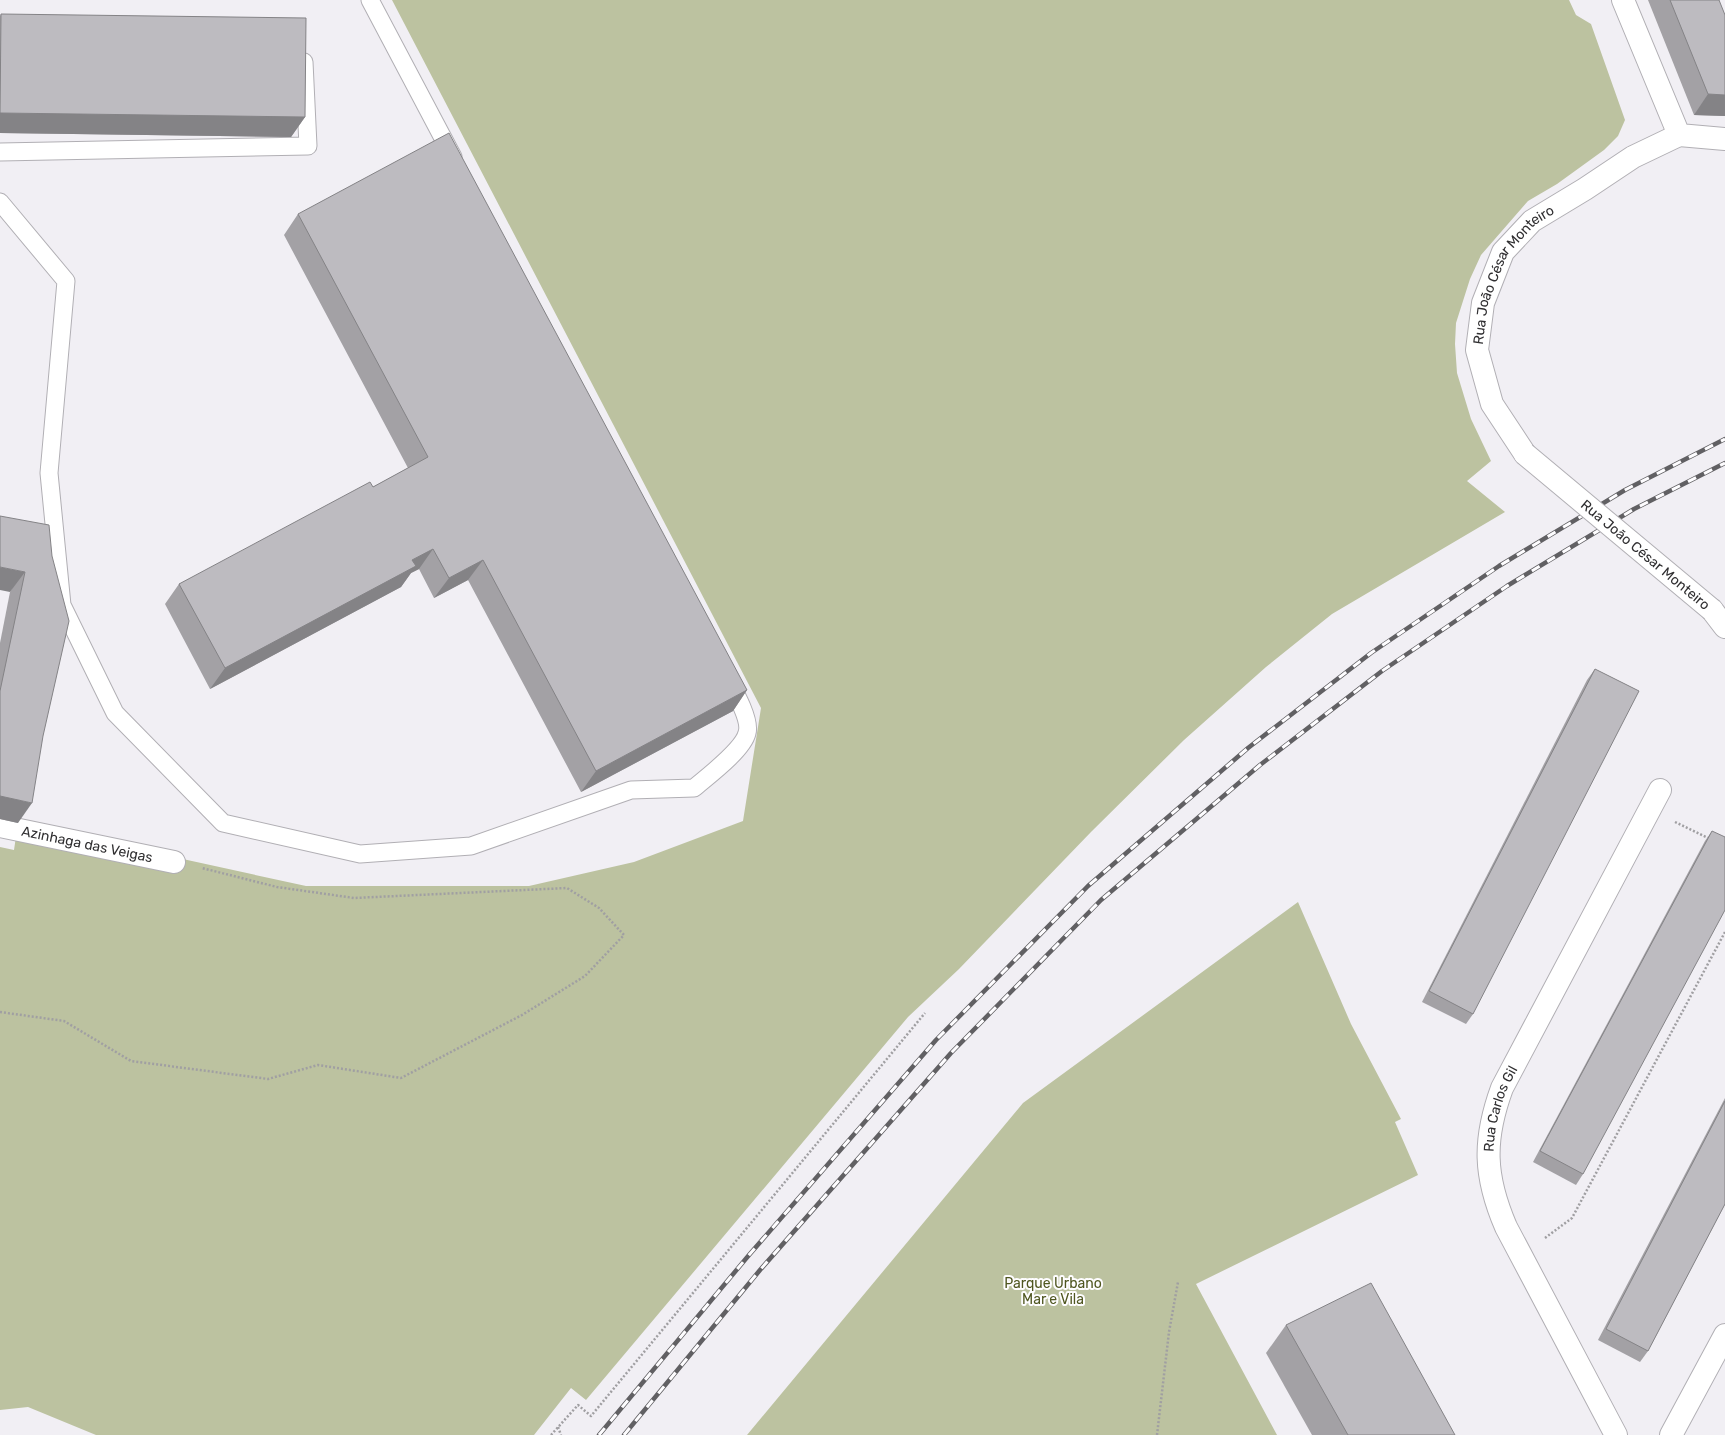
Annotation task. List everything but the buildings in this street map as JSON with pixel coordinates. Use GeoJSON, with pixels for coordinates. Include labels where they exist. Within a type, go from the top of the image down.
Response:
{"type":"FeatureCollection","features":[{"type":"Feature","properties":{"kind":"street"},"geometry":{"type":"LineString","coordinates":[[1623,0],[1679,135],[1725,140]]}},
{"type":"Feature","properties":{"kind":"street","name":"Rua João César Monteiro"},"geometry":{"type":"LineString","coordinates":[[1679,135],[1633,157],[1585,189],[1532,221],[1503,252],[1483,303],[1477,350],[1492,404],[1525,454],[1719,618]]}},
{"type":"Feature","properties":{"kind":"street","name":"Rua Carlos Gil"},"geometry":{"type":"LineString","coordinates":[[1616,1435],[1497,1205],[1491,1182],[1488,1158],[1489,1134],[1494,1110],[1502,1088],[1660,790]]}},
{"type":"Feature","properties":{"kind":"street","name":"Azinhaga das Veigas"},"geometry":{"type":"LineString","coordinates":[[0,826],[174,862]]}},
{"type":"Feature","properties":{"kind":"street"},"geometry":{"type":"LineString","coordinates":[[1671,1435],[1725,1335]]}},
{"type":"Feature","properties":{"kind":"lane"},"geometry":{"type":"LineString","coordinates":[[370,0],[459,170]]}},
{"type":"Feature","properties":{"kind":"lane"},"geometry":{"type":"LineString","coordinates":[[0,152],[308,146],[304,46]]}},
{"type":"Feature","properties":{"kind":"lane"},"geometry":{"type":"LineString","coordinates":[[0,202],[66,281],[49,473],[62,605],[115,713],[222,823],[360,854],[471,846],[631,790],[694,788],[741,746],[748,732],[742,707],[720,664]]}},
{"type":"Feature","properties":{"kind":"path"},"geometry":{"type":"LineString","coordinates":[[1650,809],[1712,840]]}},
{"type":"Feature","properties":{"kind":"path"},"geometry":{"type":"LineString","coordinates":[[0,1012],[64,1021],[131,1061],[268,1079],[318,1065],[401,1078],[522,1015],[585,976],[624,935],[598,908],[567,888],[354,898],[277,886],[174,862]]}},
{"type":"Feature","properties":{"kind":"path"},"geometry":{"type":"LineString","coordinates":[[1522,1255],[1572,1218],[1725,932]]}},
{"type":"Feature","properties":{"kind":"path"},"geometry":{"type":"LineString","coordinates":[[551,1435],[578,1405],[591,1416],[925,1013]]}},
{"type":"Feature","properties":{"kind":"path"},"geometry":{"type":"LineString","coordinates":[[1157,1435],[1169,1332],[1178,1282]]}},
{"type":"Feature","properties":{"kind":"path"},"geometry":{"type":"LineString","coordinates":[[558,1427],[561,1435]]}},
{"type":"Feature","properties":{"kind":"green space"},"geometry":{"type":"Polygon","coordinates":[[[392,0],[1569,0],[1576,15],[1591,24],[1625,120],[1618,136],[1604,150],[1557,184],[1528,201],[1481,255],[1470,279],[1456,323],[1455,344],[1457,373],[1471,419],[1491,461],[1467,481],[1505,512],[1332,614],[1266,667],[1184,740],[1091,832],[959,969],[908,1017],[586,1400],[571,1388],[534,1435],[96,1435],[28,1407],[0,1410],[0,847],[14,850],[18,823],[306,886],[529,886],[634,862],[743,821],[761,708],[392,0]]]}},
{"type":"Feature","properties":{"kind":"green space","name":"Parque Urbano Mar e Vila"},"geometry":{"type":"Polygon","coordinates":[[[1298,902],[1351,1024],[1401,1119],[1395,1122],[1418,1175],[1196,1284],[1277,1435],[747,1435],[1023,1103],[1298,902]]]}},
{"type":"Feature","properties":{"kind":"railway"},"geometry":{"type":"LineString","coordinates":[[599,1435],[749,1255],[936,1040],[1088,886],[1248,748],[1371,653],[1499,566],[1625,490],[1725,439]]}},
{"type":"Feature","properties":{"kind":"railway"},"geometry":{"type":"LineString","coordinates":[[624,1435],[760,1270],[951,1053],[1101,900],[1260,765],[1382,671],[1507,586],[1634,509],[1725,463]]}}]}
